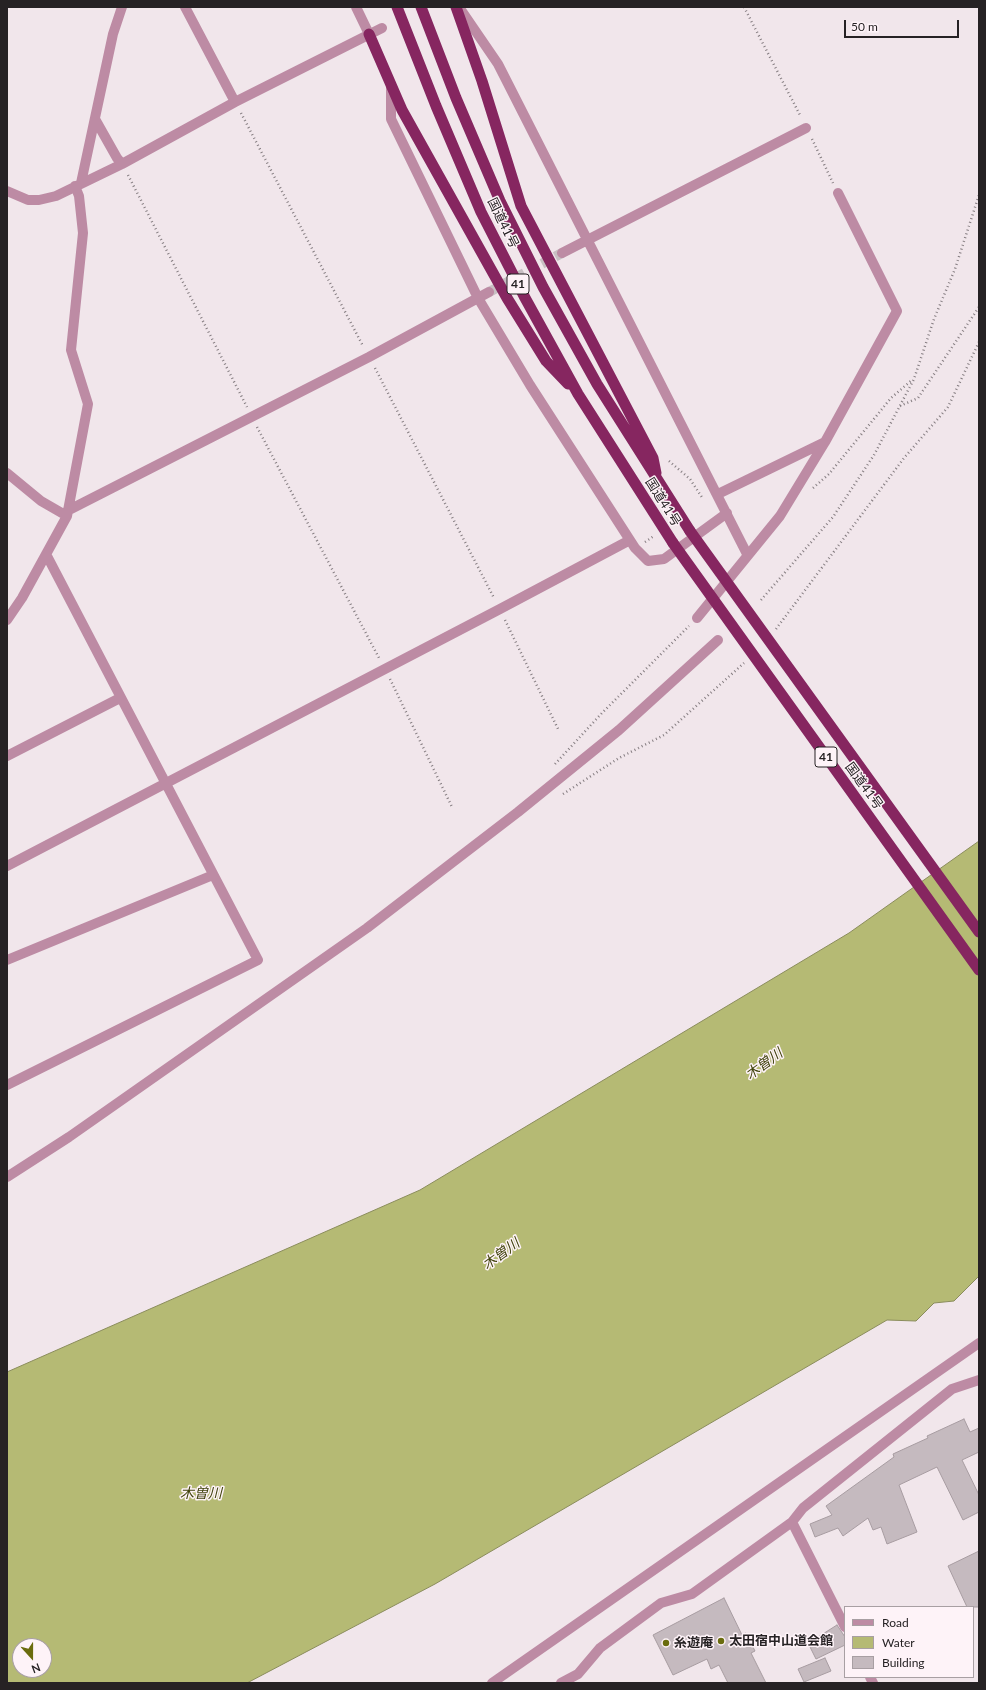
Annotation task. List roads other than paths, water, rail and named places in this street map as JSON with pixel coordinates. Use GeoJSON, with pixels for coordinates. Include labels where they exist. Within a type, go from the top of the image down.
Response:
{"type":"FeatureCollection","features":[{"type":"Feature","properties":{"kind":"highway","name":"国道41号"},"geometry":{"type":"LineString","coordinates":[[397,7],[436,106],[481,212],[524,296],[578,394],[673,543],[979,970]]}},
{"type":"Feature","properties":{"kind":"highway","name":"国道41号"},"geometry":{"type":"LineString","coordinates":[[420,7],[456,98],[500,201],[543,287],[598,384],[690,531],[979,932]]}},
{"type":"Feature","properties":{"kind":"highway"},"geometry":{"type":"LineString","coordinates":[[456,7],[482,81],[521,206],[653,458],[658,481]]}},
{"type":"Feature","properties":{"kind":"highway"},"geometry":{"type":"LineString","coordinates":[[369,34],[402,110],[507,298],[546,361],[578,394]]}},
{"type":"Feature","properties":{"kind":"street"},"geometry":{"type":"LineString","coordinates":[[7,620],[22,598],[67,514],[88,404],[71,350],[83,233],[78,185],[96,119],[113,34],[122,7]]}},
{"type":"Feature","properties":{"kind":"street"},"geometry":{"type":"LineString","coordinates":[[185,7],[235,102]]}},
{"type":"Feature","properties":{"kind":"street"},"geometry":{"type":"LineString","coordinates":[[356,7],[369,34]]}},
{"type":"Feature","properties":{"kind":"street"},"geometry":{"type":"LineString","coordinates":[[459,7],[498,64],[718,494],[747,554]]}},
{"type":"Feature","properties":{"kind":"street"},"geometry":{"type":"LineString","coordinates":[[7,191],[28,200],[39,200],[56,196],[122,164],[235,102],[382,28]]}},
{"type":"Feature","properties":{"kind":"street"},"geometry":{"type":"LineString","coordinates":[[391,85],[391,119],[478,298],[530,385],[634,548],[648,562],[664,559],[727,513]]}},
{"type":"Feature","properties":{"kind":"street"},"geometry":{"type":"LineString","coordinates":[[96,119],[117,158],[122,164]]}},
{"type":"Feature","properties":{"kind":"street"},"geometry":{"type":"LineString","coordinates":[[562,254],[806,128]]}},
{"type":"Feature","properties":{"kind":"street"},"geometry":{"type":"LineString","coordinates":[[697,618],[747,554],[780,516],[825,442],[897,311],[838,193]]}},
{"type":"Feature","properties":{"kind":"street"},"geometry":{"type":"LineString","coordinates":[[67,514],[251,416],[369,357],[489,292]]}},
{"type":"Feature","properties":{"kind":"street"},"geometry":{"type":"LineString","coordinates":[[718,494],[825,442]]}},
{"type":"Feature","properties":{"kind":"street"},"geometry":{"type":"LineString","coordinates":[[7,473],[41,501],[67,514]]}},
{"type":"Feature","properties":{"kind":"street"},"geometry":{"type":"LineString","coordinates":[[7,866],[630,540]]}},
{"type":"Feature","properties":{"kind":"street"},"geometry":{"type":"LineString","coordinates":[[7,1085],[258,960],[46,554]]}},
{"type":"Feature","properties":{"kind":"street"},"geometry":{"type":"LineString","coordinates":[[7,1176],[69,1137],[367,928],[512,817],[619,730],[718,640]]}},
{"type":"Feature","properties":{"kind":"street"},"geometry":{"type":"LineString","coordinates":[[7,756],[120,698]]}},
{"type":"Feature","properties":{"kind":"street"},"geometry":{"type":"LineString","coordinates":[[7,960],[213,875]]}},
{"type":"Feature","properties":{"kind":"street"},"geometry":{"type":"LineString","coordinates":[[492,1683],[979,1343]]}},
{"type":"Feature","properties":{"kind":"street"},"geometry":{"type":"LineString","coordinates":[[562,1683],[578,1674],[600,1648],[661,1603],[692,1594],[792,1522],[803,1508],[952,1389],[979,1380]]}},
{"type":"Feature","properties":{"kind":"street"},"geometry":{"type":"LineString","coordinates":[[792,1522],[844,1626]]}},
{"type":"Feature","properties":{"kind":"water","name":"木曽川"},"geometry":{"type":"Polygon","coordinates":[[[979,841],[979,1276],[954,1301],[934,1303],[916,1321],[887,1320],[435,1584],[247,1683],[7,1683],[7,1372],[420,1190],[849,933],[979,841]]]}},
{"type":"Feature","properties":{"kind":"tunnel"},"geometry":{"type":"LineString","coordinates":[[489,292],[562,253]]}},
{"type":"Feature","properties":{"kind":"place","name":"太田宿中山道会館"},"geometry":{"type":"Point","coordinates":[721,1641]}},
{"type":"Feature","properties":{"kind":"place","name":"糸遊庵"},"geometry":{"type":"Point","coordinates":[666,1643]}}]}
